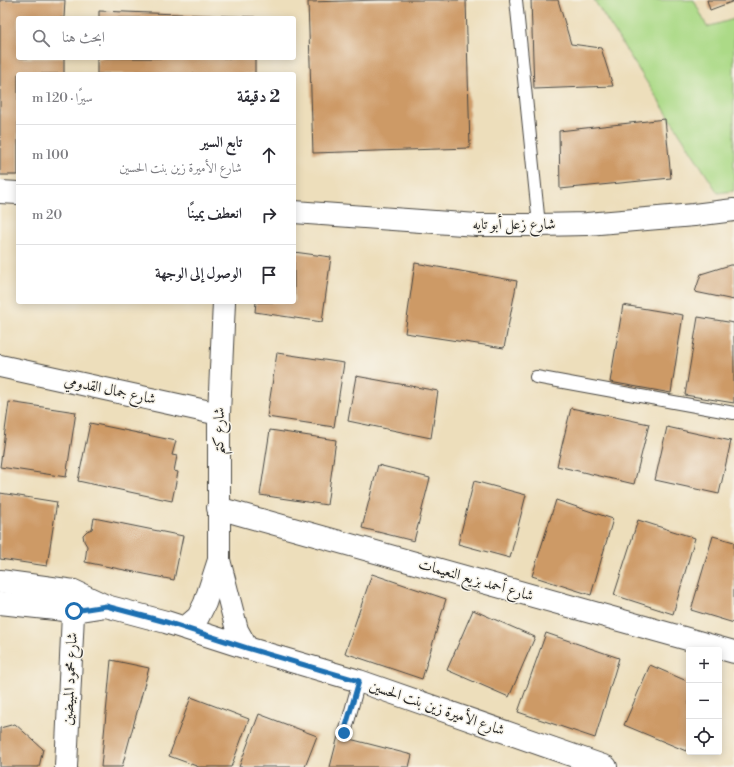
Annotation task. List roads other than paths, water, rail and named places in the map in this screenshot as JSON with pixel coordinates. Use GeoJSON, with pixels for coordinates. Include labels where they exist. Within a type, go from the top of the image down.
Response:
{"type":"FeatureCollection","features":[{"type":"Feature","properties":{"kind":"street"},"geometry":{"type":"LineString","coordinates":[[0,192],[16,193]]}},
{"type":"Feature","properties":{"kind":"street","name":"شارع زعل أبو تايه"},"geometry":{"type":"LineString","coordinates":[[296,212],[476,225],[540,225],[595,223],[694,215],[734,210]]}},
{"type":"Feature","properties":{"kind":"street","name":"شارع كتم"},"geometry":{"type":"LineString","coordinates":[[224,304],[218,508],[219,560],[237,630],[247,648]]}},
{"type":"Feature","properties":{"kind":"street","name":"شارع جمال القدومي"},"geometry":{"type":"LineString","coordinates":[[0,366],[220,414]]}},
{"type":"Feature","properties":{"kind":"street","name":"شارع أحمد بزيع النعيمات"},"geometry":{"type":"LineString","coordinates":[[218,508],[734,652]]}},
{"type":"Feature","properties":{"kind":"street","name":"شارع كتم"},"geometry":{"type":"LineString","coordinates":[[185,628],[198,617],[205,602],[219,560]]}},
{"type":"Feature","properties":{"kind":"street","name":"شارع الأميرة زين بنت الحسين"},"geometry":{"type":"LineString","coordinates":[[0,581],[74,601],[106,606],[185,628],[359,681],[606,767]]}},
{"type":"Feature","properties":{"kind":"street","name":"شارع الأميرة زين بنت الحسين"},"geometry":{"type":"LineString","coordinates":[[0,603],[74,601]]}},
{"type":"Feature","properties":{"kind":"street","name":"شارع محمود المبيضين"},"geometry":{"type":"LineString","coordinates":[[66,767],[74,601]]}},
{"type":"Feature","properties":{"kind":"lane"},"geometry":{"type":"LineString","coordinates":[[516,0],[540,225]]}},
{"type":"Feature","properties":{"kind":"lane"},"geometry":{"type":"LineString","coordinates":[[536,377],[734,413]]}},
{"type":"Feature","properties":{"kind":"lane"},"geometry":{"type":"LineString","coordinates":[[344,733],[359,681]]}}]}
